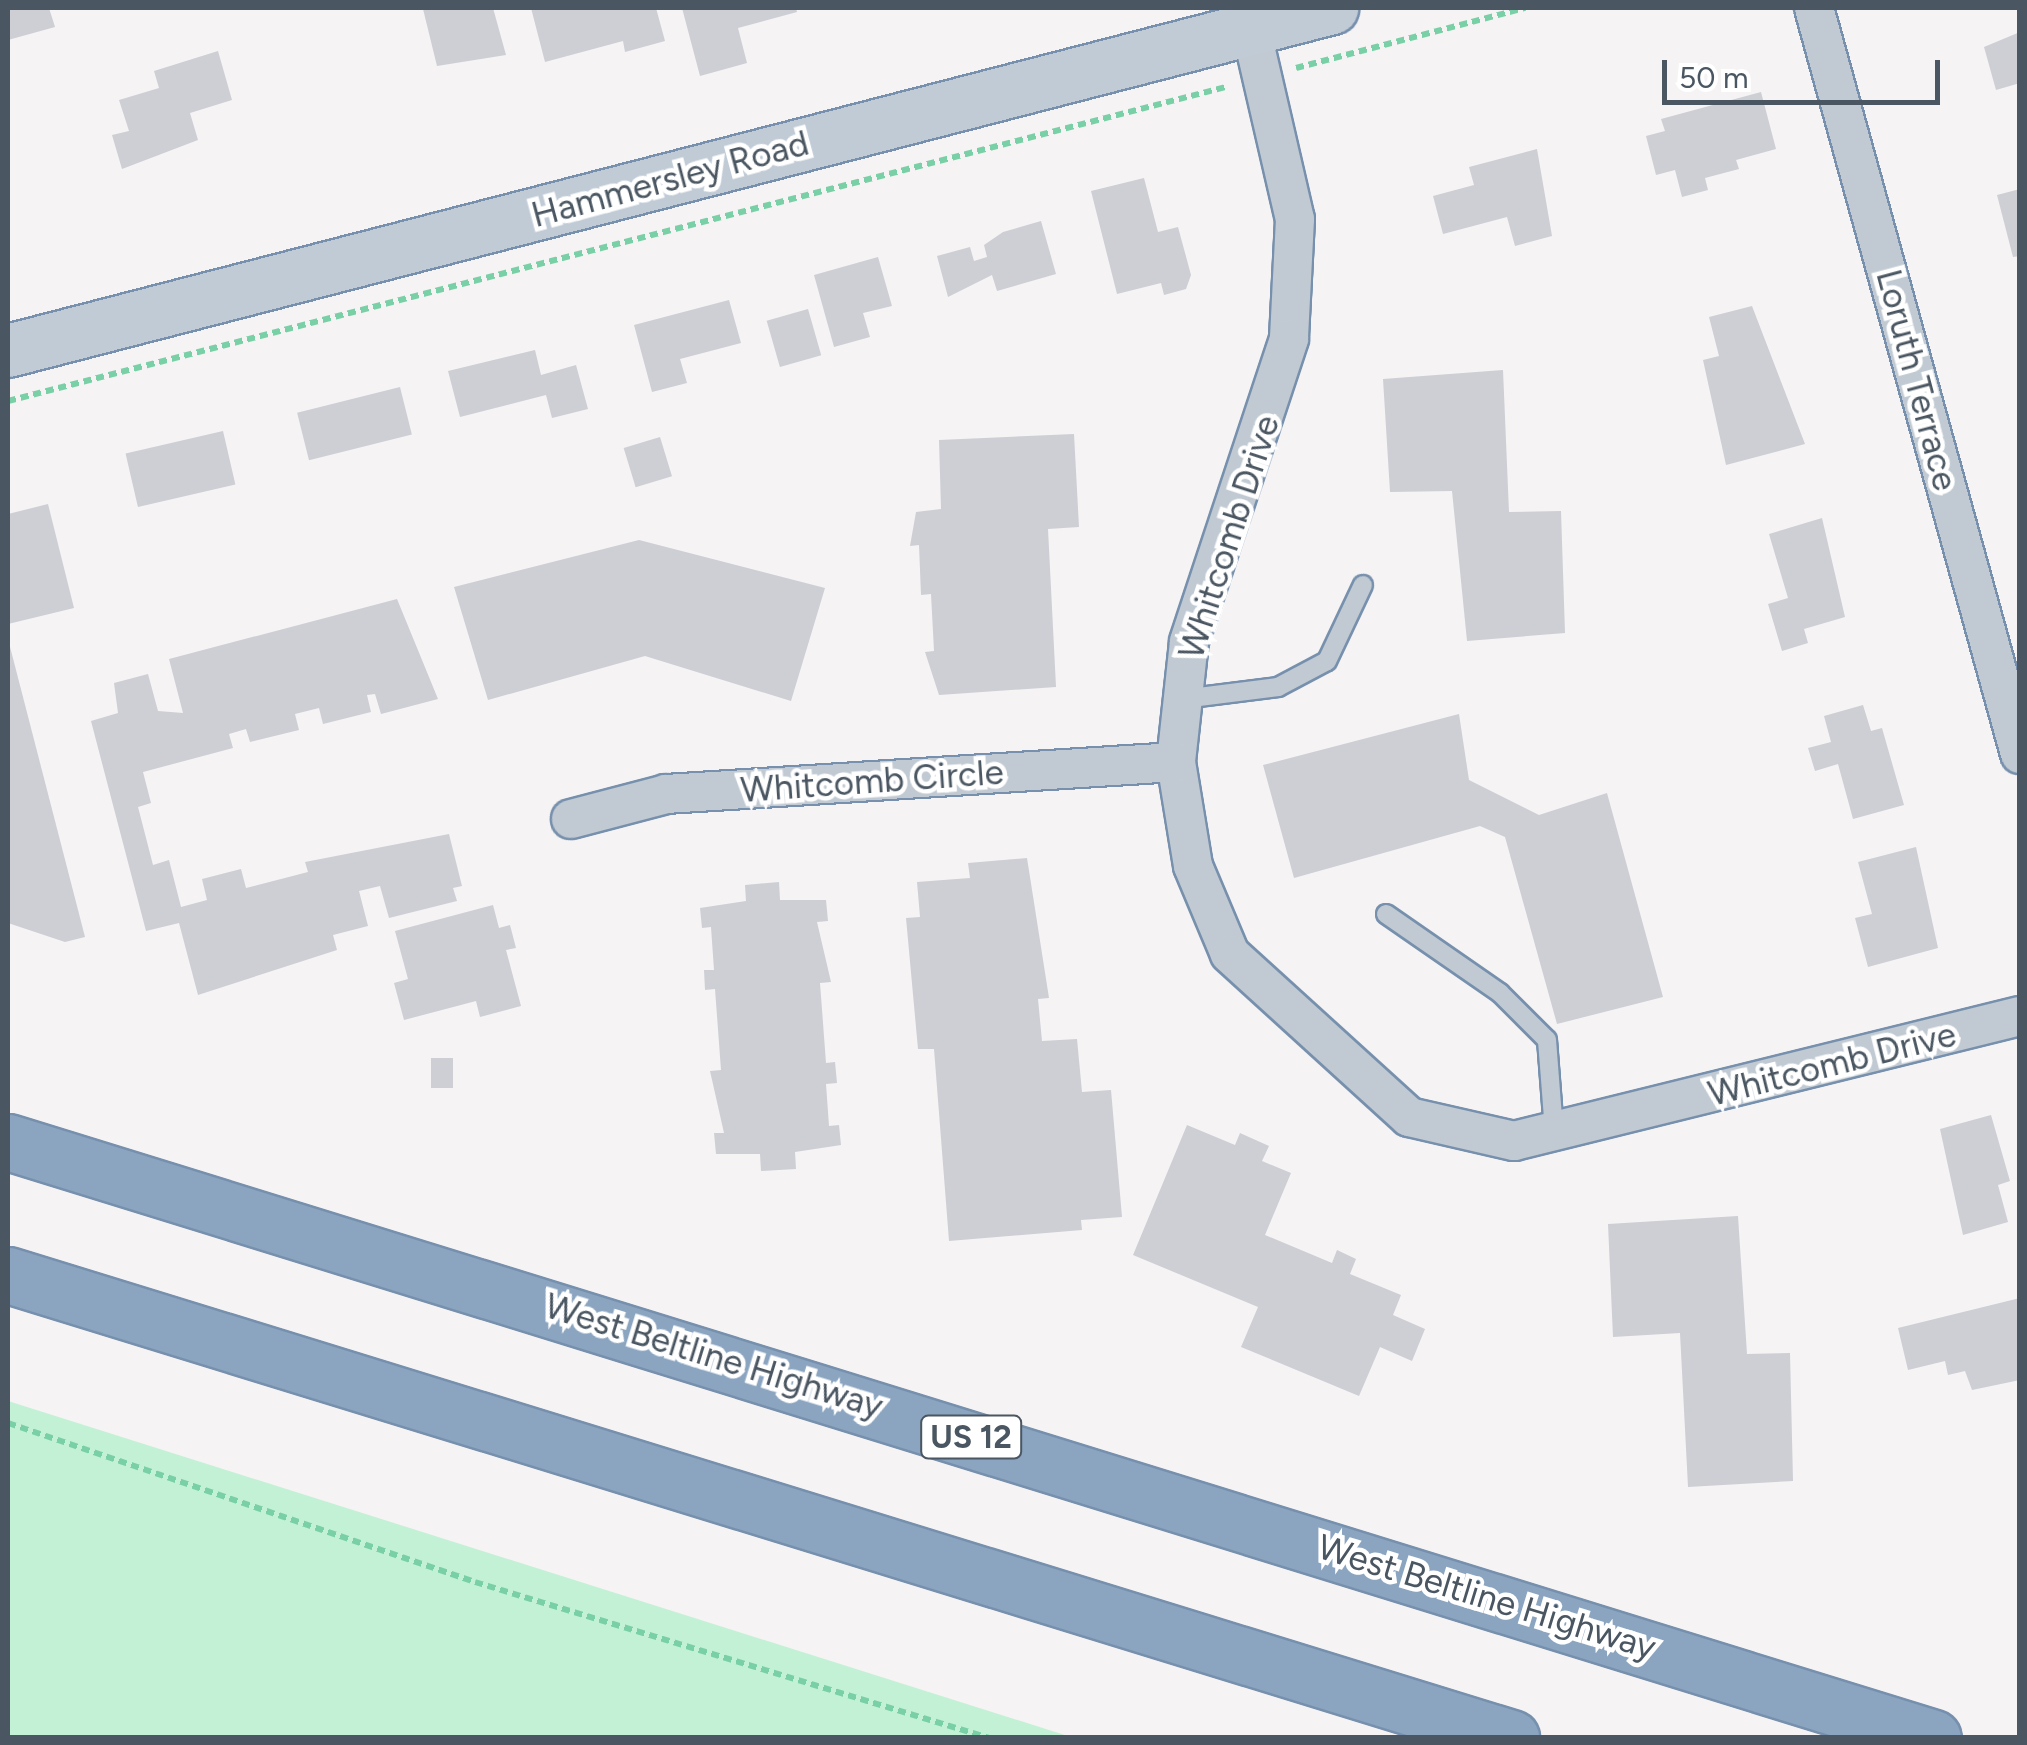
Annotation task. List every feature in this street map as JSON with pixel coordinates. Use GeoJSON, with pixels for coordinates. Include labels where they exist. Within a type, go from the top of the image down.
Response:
{"type":"FeatureCollection","features":[{"type":"Feature","properties":{"kind":"highway","name":"West Beltline Highway"},"geometry":{"type":"LineString","coordinates":[[8,1142],[1933,1738]]}},
{"type":"Feature","properties":{"kind":"highway"},"geometry":{"type":"LineString","coordinates":[[8,1275],[1511,1738]]}},
{"type":"Feature","properties":{"kind":"street","name":"Hammersley Road"},"geometry":{"type":"LineString","coordinates":[[8,352],[1258,52],[1332,8]]}},
{"type":"Feature","properties":{"kind":"street","name":"Loruth Terrace"},"geometry":{"type":"LineString","coordinates":[[1814,8],[2020,754]]}},
{"type":"Feature","properties":{"kind":"street","name":"Whitcomb Drive"},"geometry":{"type":"LineString","coordinates":[[1258,52],[1295,219],[1290,339],[1190,642],[1176,762],[1193,866],[1230,954],[1291,1018],[1409,1117],[1514,1141],[2020,1016]]}},
{"type":"Feature","properties":{"kind":"street","name":"Whitcomb Circle"},"geometry":{"type":"LineString","coordinates":[[571,819],[666,794],[1176,762]]}},
{"type":"Feature","properties":{"kind":"lane"},"geometry":{"type":"LineString","coordinates":[[1183,698],[1278,687],[1326,661],[1363,585]]}},
{"type":"Feature","properties":{"kind":"lane"},"geometry":{"type":"LineString","coordinates":[[1386,914],[1500,993],[1547,1040],[1554,1132]]}},
{"type":"Feature","properties":{"kind":"path"},"geometry":{"type":"LineString","coordinates":[[8,401],[1258,52],[1525,8]]}},
{"type":"Feature","properties":{"kind":"path"},"geometry":{"type":"LineString","coordinates":[[8,1424],[475,1582],[989,1738]]}},
{"type":"Feature","properties":{"kind":"green space"},"geometry":{"type":"Polygon","coordinates":[[[8,1401],[1071,1737],[8,1737],[8,1401]]]}},
{"type":"Feature","properties":{"kind":"building"},"geometry":{"type":"Polygon","coordinates":[[[8,8],[49,8],[55,27],[8,40],[8,8]]]}},
{"type":"Feature","properties":{"kind":"building"},"geometry":{"type":"Polygon","coordinates":[[[493,8],[506,55],[437,66],[423,9],[493,8]]]}},
{"type":"Feature","properties":{"kind":"building"},"geometry":{"type":"Polygon","coordinates":[[[531,8],[656,8],[665,41],[625,52],[623,41],[545,62],[531,8]]]}},
{"type":"Feature","properties":{"kind":"building"},"geometry":{"type":"Polygon","coordinates":[[[682,8],[796,8],[797,12],[738,28],[747,63],[700,76],[682,8]]]}},
{"type":"Feature","properties":{"kind":"building"},"geometry":{"type":"Polygon","coordinates":[[[2020,32],[2020,83],[1996,90],[1984,47],[2020,32]]]}},
{"type":"Feature","properties":{"kind":"building"},"geometry":{"type":"Polygon","coordinates":[[[218,51],[232,100],[190,113],[198,140],[122,169],[112,135],[129,131],[119,100],[159,88],[154,71],[218,51]]]}},
{"type":"Feature","properties":{"kind":"building"},"geometry":{"type":"Polygon","coordinates":[[[1761,92],[1776,149],[1736,160],[1739,169],[1705,178],[1708,190],[1682,197],[1675,170],[1656,175],[1646,136],[1665,131],[1661,119],[1761,92]]]}},
{"type":"Feature","properties":{"kind":"building"},"geometry":{"type":"Polygon","coordinates":[[[1537,149],[1552,236],[1515,246],[1507,217],[1443,234],[1433,196],[1474,185],[1469,167],[1537,149]]]}},
{"type":"Feature","properties":{"kind":"building"},"geometry":{"type":"Polygon","coordinates":[[[1144,178],[1158,232],[1178,227],[1191,275],[1186,289],[1164,295],[1161,283],[1117,294],[1091,191],[1144,178]]]}},
{"type":"Feature","properties":{"kind":"building"},"geometry":{"type":"Polygon","coordinates":[[[2020,189],[2020,256],[2013,257],[1997,195],[2020,189]]]}},
{"type":"Feature","properties":{"kind":"building"},"geometry":{"type":"Polygon","coordinates":[[[1041,221],[1056,274],[997,291],[992,275],[948,297],[937,256],[970,247],[974,261],[987,257],[984,245],[1003,232],[1041,221]]]}},
{"type":"Feature","properties":{"kind":"building"},"geometry":{"type":"Polygon","coordinates":[[[878,257],[892,306],[863,313],[870,337],[834,347],[814,275],[878,257]]]}},
{"type":"Feature","properties":{"kind":"building"},"geometry":{"type":"Polygon","coordinates":[[[729,300],[741,343],[680,359],[687,383],[652,392],[634,325],[729,300]]]}},
{"type":"Feature","properties":{"kind":"building"},"geometry":{"type":"Polygon","coordinates":[[[1752,306],[1805,444],[1726,465],[1703,360],[1719,356],[1709,317],[1752,306]]]}},
{"type":"Feature","properties":{"kind":"building"},"geometry":{"type":"Polygon","coordinates":[[[808,309],[821,355],[780,367],[767,321],[808,309]]]}},
{"type":"Feature","properties":{"kind":"building"},"geometry":{"type":"Polygon","coordinates":[[[535,350],[541,375],[576,365],[588,409],[552,418],[546,395],[460,417],[448,371],[535,350]]]}},
{"type":"Feature","properties":{"kind":"building"},"geometry":{"type":"Polygon","coordinates":[[[1503,370],[1509,512],[1561,511],[1565,633],[1467,641],[1452,491],[1390,492],[1383,379],[1503,370]]]}},
{"type":"Feature","properties":{"kind":"building"},"geometry":{"type":"Polygon","coordinates":[[[400,387],[412,435],[309,460],[297,413],[400,387]]]}},
{"type":"Feature","properties":{"kind":"building"},"geometry":{"type":"Polygon","coordinates":[[[223,431],[235,485],[138,507],[126,453],[223,431]]]}},
{"type":"Feature","properties":{"kind":"building"},"geometry":{"type":"Polygon","coordinates":[[[1074,434],[1079,527],[1048,529],[1056,687],[939,695],[925,652],[934,651],[931,594],[921,595],[919,545],[910,546],[916,512],[941,509],[939,440],[1074,434]]]}},
{"type":"Feature","properties":{"kind":"building"},"geometry":{"type":"Polygon","coordinates":[[[660,437],[672,476],[636,487],[624,448],[660,437]]]}},
{"type":"Feature","properties":{"kind":"building"},"geometry":{"type":"Polygon","coordinates":[[[48,504],[74,608],[8,624],[8,514],[48,504]]]}},
{"type":"Feature","properties":{"kind":"building"},"geometry":{"type":"Polygon","coordinates":[[[1822,518],[1845,617],[1804,629],[1808,643],[1782,651],[1768,604],[1788,598],[1769,534],[1822,518]]]}},
{"type":"Feature","properties":{"kind":"building"},"geometry":{"type":"Polygon","coordinates":[[[639,540],[825,588],[791,701],[645,656],[488,700],[454,587],[639,540]]]}},
{"type":"Feature","properties":{"kind":"building"},"geometry":{"type":"Polygon","coordinates":[[[397,599],[438,699],[381,714],[375,694],[367,695],[371,712],[323,724],[319,708],[295,714],[299,730],[250,742],[246,729],[229,734],[233,748],[143,772],[151,803],[138,807],[153,865],[169,860],[181,907],[207,900],[202,879],[241,869],[246,888],[308,872],[305,862],[449,834],[462,886],[453,888],[457,901],[389,918],[380,886],[359,891],[368,926],[333,935],[337,950],[198,995],[179,923],[146,931],[91,721],[118,713],[114,683],[148,674],[158,711],[183,713],[169,659],[397,599]]]}},
{"type":"Feature","properties":{"kind":"building"},"geometry":{"type":"Polygon","coordinates":[[[8,639],[85,937],[65,942],[8,923],[8,639]]]}},
{"type":"Feature","properties":{"kind":"building"},"geometry":{"type":"Polygon","coordinates":[[[1863,705],[1871,731],[1882,728],[1904,805],[1853,819],[1838,764],[1815,771],[1808,748],[1831,742],[1824,716],[1863,705]]]}},
{"type":"Feature","properties":{"kind":"building"},"geometry":{"type":"Polygon","coordinates":[[[1459,714],[1469,780],[1539,815],[1607,793],[1663,997],[1557,1024],[1505,837],[1480,826],[1294,878],[1263,765],[1459,714]]]}},
{"type":"Feature","properties":{"kind":"building"},"geometry":{"type":"Polygon","coordinates":[[[1916,847],[1938,948],[1868,967],[1855,918],[1872,914],[1858,862],[1916,847]]]}},
{"type":"Feature","properties":{"kind":"building"},"geometry":{"type":"Polygon","coordinates":[[[1027,858],[1049,998],[1038,999],[1042,1041],[1077,1039],[1082,1092],[1111,1090],[1122,1217],[1081,1220],[1082,1230],[949,1241],[934,1049],[918,1049],[906,918],[920,917],[917,882],[970,878],[968,863],[1027,858]]]}},
{"type":"Feature","properties":{"kind":"building"},"geometry":{"type":"Polygon","coordinates":[[[779,882],[780,900],[826,900],[828,921],[817,922],[831,982],[820,983],[826,1063],[835,1062],[837,1083],[826,1084],[829,1126],[839,1125],[841,1145],[795,1152],[796,1169],[761,1171],[760,1154],[716,1154],[714,1133],[724,1133],[710,1071],[721,1070],[715,989],[705,990],[704,970],[714,970],[711,927],[702,928],[700,908],[746,901],[745,885],[779,882]]]}},
{"type":"Feature","properties":{"kind":"building"},"geometry":{"type":"Polygon","coordinates":[[[493,905],[499,928],[510,925],[516,948],[506,950],[521,1006],[480,1017],[476,1001],[404,1020],[394,983],[408,979],[395,931],[493,905]]]}},
{"type":"Feature","properties":{"kind":"building"},"geometry":{"type":"Polygon","coordinates":[[[431,1058],[453,1058],[453,1088],[431,1088],[431,1058]]]}},
{"type":"Feature","properties":{"kind":"building"},"geometry":{"type":"Polygon","coordinates":[[[1991,1115],[2010,1181],[1998,1185],[2008,1222],[1963,1235],[1940,1129],[1991,1115]]]}},
{"type":"Feature","properties":{"kind":"building"},"geometry":{"type":"Polygon","coordinates":[[[1187,1125],[1235,1145],[1240,1133],[1269,1146],[1262,1161],[1291,1173],[1265,1235],[1332,1263],[1337,1250],[1356,1259],[1350,1274],[1401,1295],[1393,1315],[1425,1329],[1412,1361],[1380,1347],[1359,1396],[1241,1347],[1258,1307],[1133,1255],[1187,1125]]]}},
{"type":"Feature","properties":{"kind":"building"},"geometry":{"type":"Polygon","coordinates":[[[1738,1216],[1747,1354],[1790,1353],[1793,1481],[1688,1487],[1680,1333],[1613,1337],[1608,1224],[1738,1216]]]}},
{"type":"Feature","properties":{"kind":"building"},"geometry":{"type":"Polygon","coordinates":[[[2020,1298],[2020,1380],[1972,1390],[1965,1371],[1948,1375],[1945,1361],[1908,1370],[1898,1328],[2020,1298]]]}}]}
